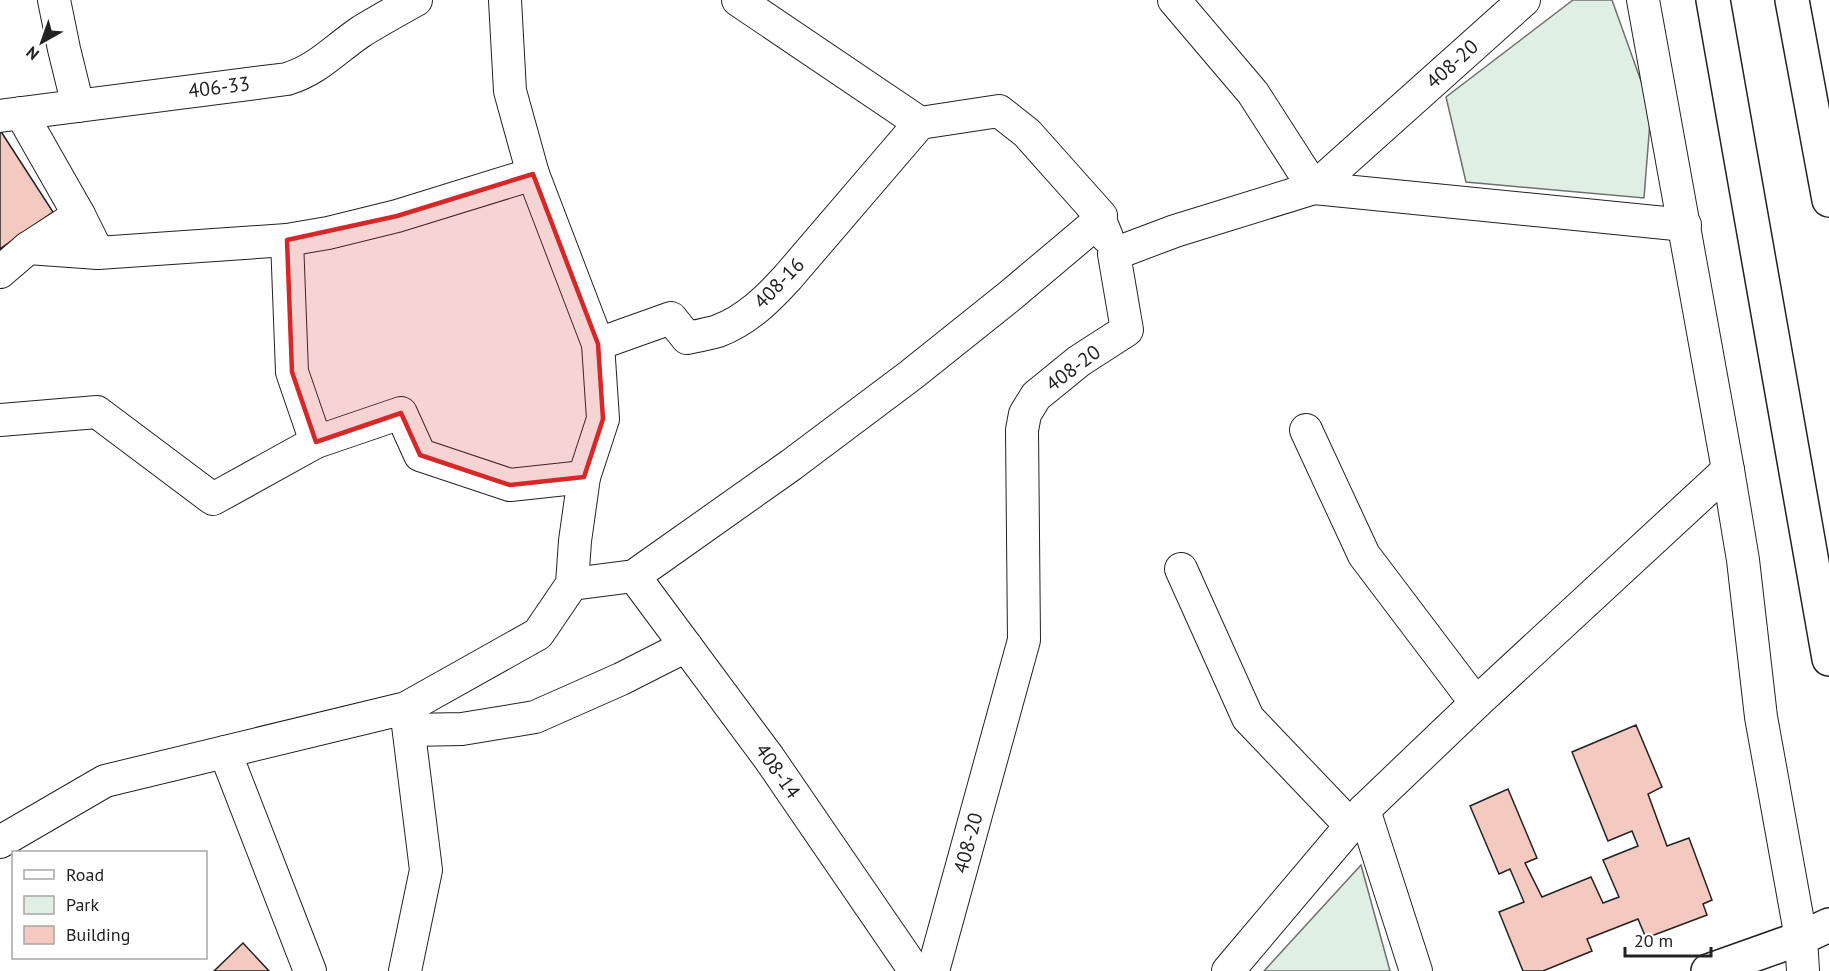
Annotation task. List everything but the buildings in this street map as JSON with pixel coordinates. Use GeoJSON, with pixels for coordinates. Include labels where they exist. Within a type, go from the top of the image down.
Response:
{"type":"FeatureCollection","features":[{"type":"Feature","properties":{"kind":"main road"},"geometry":{"type":"LineString","coordinates":[[1713,0],[1829,659]]}},
{"type":"Feature","properties":{"kind":"main road"},"geometry":{"type":"LineString","coordinates":[[1792,0],[1829,200]]}},
{"type":"Feature","properties":{"kind":"main road"},"geometry":{"type":"LineString","coordinates":[[1708,971],[1815,932]]}},
{"type":"Feature","properties":{"kind":"street"},"geometry":{"type":"LineString","coordinates":[[54,0],[78,106]]}},
{"type":"Feature","properties":{"kind":"street","name":"406-33"},"geometry":{"type":"LineString","coordinates":[[10,114],[287,79],[317,66],[361,32],[416,0]]}},
{"type":"Feature","properties":{"kind":"street"},"geometry":{"type":"LineString","coordinates":[[407,719],[538,634],[572,584],[575,541],[585,477],[603,419],[598,344],[534,174],[510,91],[505,0]]}},
{"type":"Feature","properties":{"kind":"street"},"geometry":{"type":"LineString","coordinates":[[738,0],[920,123],[999,111],[1027,133],[1101,216],[1100,220],[1114,254]]}},
{"type":"Feature","properties":{"kind":"street"},"geometry":{"type":"LineString","coordinates":[[1174,0],[1253,93],[1314,188],[1684,225]]}},
{"type":"Feature","properties":{"kind":"street","name":"408-20"},"geometry":{"type":"LineString","coordinates":[[933,971],[1024,640],[1022,430],[1025,414],[1036,396],[1079,361],[1127,330],[1114,254],[1175,231],[1314,188],[1524,0]]}},
{"type":"Feature","properties":{"kind":"street"},"geometry":{"type":"LineString","coordinates":[[1643,0],[1743,560],[1761,717],[1815,932],[1803,971]]}},
{"type":"Feature","properties":{"kind":"street"},"geometry":{"type":"LineString","coordinates":[[10,114],[79,214],[98,252]]}},
{"type":"Feature","properties":{"kind":"street","name":"408-16"},"geometry":{"type":"LineString","coordinates":[[598,344],[671,318],[687,338],[718,331],[753,310],[769,298],[788,277],[920,123]]}},
{"type":"Feature","properties":{"kind":"street"},"geometry":{"type":"LineString","coordinates":[[28,248],[98,252],[287,240],[328,233],[397,216],[534,174]]}},
{"type":"Feature","properties":{"kind":"street"},"geometry":{"type":"LineString","coordinates":[[0,272],[28,248],[79,214]]}},
{"type":"Feature","properties":{"kind":"street"},"geometry":{"type":"LineString","coordinates":[[572,584],[634,576],[791,465],[911,375],[1100,220]]}},
{"type":"Feature","properties":{"kind":"street"},"geometry":{"type":"LineString","coordinates":[[287,240],[292,372],[316,442]]}},
{"type":"Feature","properties":{"kind":"street"},"geometry":{"type":"LineString","coordinates":[[0,420],[98,412],[213,499],[316,442],[401,413],[420,455],[510,485],[585,477]]}},
{"type":"Feature","properties":{"kind":"street"},"geometry":{"type":"LineString","coordinates":[[1306,430],[1364,555],[1476,703]]}},
{"type":"Feature","properties":{"kind":"street"},"geometry":{"type":"LineString","coordinates":[[1228,971],[1357,818],[1476,703],[1728,470]]}},
{"type":"Feature","properties":{"kind":"street"},"geometry":{"type":"LineString","coordinates":[[1181,569],[1248,718],[1357,818],[1416,971]]}},
{"type":"Feature","properties":{"kind":"street","name":"408-14"},"geometry":{"type":"LineString","coordinates":[[634,576],[769,758],[915,971]]}},
{"type":"Feature","properties":{"kind":"street"},"geometry":{"type":"LineString","coordinates":[[0,842],[105,781],[225,752],[407,719],[462,729],[535,717],[621,679],[686,646]]}},
{"type":"Feature","properties":{"kind":"street"},"geometry":{"type":"LineString","coordinates":[[405,971],[426,870],[407,719]]}},
{"type":"Feature","properties":{"kind":"street"},"geometry":{"type":"LineString","coordinates":[[225,752],[310,971]]}},
{"type":"Feature","properties":{"kind":"highlighted area"},"geometry":{"type":"Polygon","coordinates":[[[533,174],[598,344],[603,419],[584,477],[510,485],[420,455],[401,413],[316,442],[292,372],[287,240],[397,216],[533,174]]]}},
{"type":"Feature","properties":{"kind":"green space"},"geometry":{"type":"Polygon","coordinates":[[[1573,0],[1612,0],[1651,109],[1644,198],[1466,182],[1446,97],[1573,0]]]}},
{"type":"Feature","properties":{"kind":"green space"},"geometry":{"type":"Polygon","coordinates":[[[1361,865],[1390,971],[1264,971],[1361,865]]]}}]}
